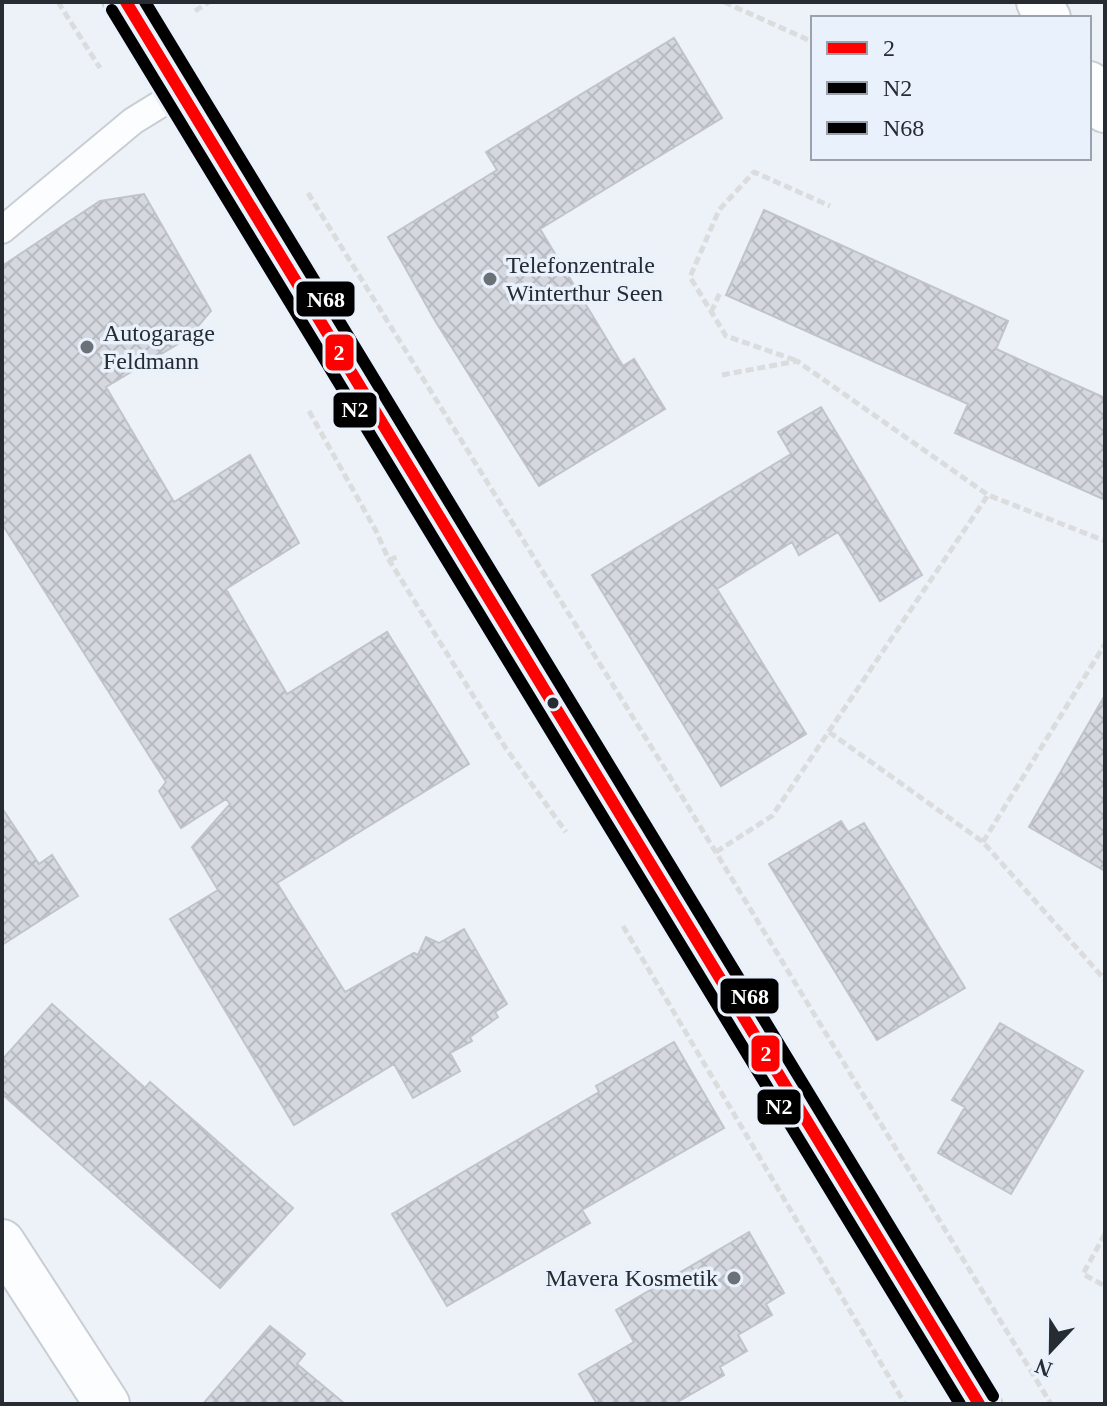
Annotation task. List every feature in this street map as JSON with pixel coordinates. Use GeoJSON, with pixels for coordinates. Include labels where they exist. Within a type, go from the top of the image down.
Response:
{"type":"FeatureCollection","features":[{"type":"Feature","properties":{"kind":"main road"},"geometry":{"type":"LineString","coordinates":[[126,2],[979,1404]]}},
{"type":"Feature","properties":{"kind":"main road"},"geometry":{"type":"LineString","coordinates":[[1091,87],[1105,110]]}},
{"type":"Feature","properties":{"kind":"main road"},"geometry":{"type":"LineString","coordinates":[[2,1242],[107,1404]]}},
{"type":"Feature","properties":{"kind":"lane"},"geometry":{"type":"LineString","coordinates":[[2,230],[133,121],[180,92]]}},
{"type":"Feature","properties":{"kind":"path"},"geometry":{"type":"LineString","coordinates":[[58,2],[133,121]]}},
{"type":"Feature","properties":{"kind":"path"},"geometry":{"type":"LineString","coordinates":[[190,2],[199,18]]}},
{"type":"Feature","properties":{"kind":"path"},"geometry":{"type":"LineString","coordinates":[[195,11],[209,2]]}},
{"type":"Feature","properties":{"kind":"path"},"geometry":{"type":"LineString","coordinates":[[724,2],[811,41]]}},
{"type":"Feature","properties":{"kind":"path"},"geometry":{"type":"LineString","coordinates":[[830,206],[754,172],[719,210],[690,277],[726,336],[797,361],[988,495],[1105,541]]}},
{"type":"Feature","properties":{"kind":"path"},"geometry":{"type":"LineString","coordinates":[[302,184],[716,852],[1051,1404]]}},
{"type":"Feature","properties":{"kind":"path"},"geometry":{"type":"LineString","coordinates":[[711,312],[720,293]]}},
{"type":"Feature","properties":{"kind":"path"},"geometry":{"type":"LineString","coordinates":[[722,375],[797,361]]}},
{"type":"Feature","properties":{"kind":"path"},"geometry":{"type":"LineString","coordinates":[[309,410],[389,560],[511,754],[570,839]]}},
{"type":"Feature","properties":{"kind":"path"},"geometry":{"type":"LineString","coordinates":[[716,852],[772,816],[988,495]]}},
{"type":"Feature","properties":{"kind":"path"},"geometry":{"type":"LineString","coordinates":[[389,560],[397,557]]}},
{"type":"Feature","properties":{"kind":"path"},"geometry":{"type":"LineString","coordinates":[[983,842],[1105,644]]}},
{"type":"Feature","properties":{"kind":"path"},"geometry":{"type":"LineString","coordinates":[[829,732],[983,842],[1105,980]]}},
{"type":"Feature","properties":{"kind":"path"},"geometry":{"type":"LineString","coordinates":[[511,754],[514,747]]}},
{"type":"Feature","properties":{"kind":"path"},"geometry":{"type":"LineString","coordinates":[[618,919],[905,1404]]}},
{"type":"Feature","properties":{"kind":"path"},"geometry":{"type":"LineString","coordinates":[[1105,1234],[1083,1274],[1105,1286]]}},
{"type":"Feature","properties":{"kind":"building","name":"Telefonzentrale Winterthur Seen"},"geometry":{"type":"Polygon","coordinates":[[[674,38],[722,118],[540,229],[623,366],[634,359],[665,409],[539,486],[434,319],[388,237],[497,170],[486,152],[674,38]]]}},
{"type":"Feature","properties":{"kind":"building"},"geometry":{"type":"Polygon","coordinates":[[[144,194],[211,311],[188,338],[106,387],[174,502],[250,455],[299,543],[226,589],[287,694],[387,632],[469,764],[277,883],[345,992],[414,953],[418,955],[426,937],[439,943],[464,929],[507,1004],[495,1012],[498,1017],[470,1037],[472,1041],[450,1053],[460,1071],[413,1098],[394,1064],[294,1125],[170,919],[218,890],[192,847],[230,804],[226,799],[181,828],[159,791],[166,782],[2,524],[2,266],[100,201],[144,194]]]}},
{"type":"Feature","properties":{"kind":"building"},"geometry":{"type":"Polygon","coordinates":[[[764,210],[1008,321],[996,349],[1105,398],[1105,500],[955,433],[968,404],[726,295],[764,210]]]}},
{"type":"Feature","properties":{"kind":"building"},"geometry":{"type":"Polygon","coordinates":[[[821,407],[922,575],[880,601],[838,532],[799,555],[792,542],[717,589],[806,734],[721,786],[592,575],[791,454],[778,432],[821,407]]]}},
{"type":"Feature","properties":{"kind":"building"},"geometry":{"type":"Polygon","coordinates":[[[1105,695],[1105,871],[1029,827],[1105,695]]]}},
{"type":"Feature","properties":{"kind":"building"},"geometry":{"type":"Polygon","coordinates":[[[2,808],[39,864],[52,855],[78,896],[2,945],[2,808]]]}},
{"type":"Feature","properties":{"kind":"building"},"geometry":{"type":"Polygon","coordinates":[[[841,821],[848,832],[864,823],[965,988],[877,1040],[769,864],[841,821]]]}},
{"type":"Feature","properties":{"kind":"building"},"geometry":{"type":"Polygon","coordinates":[[[52,1004],[145,1088],[150,1082],[293,1208],[220,1288],[2,1094],[2,1060],[52,1004]]]}},
{"type":"Feature","properties":{"kind":"building"},"geometry":{"type":"Polygon","coordinates":[[[1000,1023],[1083,1071],[1011,1194],[938,1153],[965,1107],[952,1100],[1000,1023]]]}},
{"type":"Feature","properties":{"kind":"building"},"geometry":{"type":"Polygon","coordinates":[[[674,1042],[724,1128],[582,1210],[590,1223],[447,1306],[392,1214],[599,1092],[596,1086],[674,1042]]]}},
{"type":"Feature","properties":{"kind":"building"},"geometry":{"type":"Polygon","coordinates":[[[749,1232],[784,1293],[766,1304],[772,1315],[738,1335],[747,1351],[720,1367],[724,1375],[674,1404],[597,1404],[579,1374],[634,1342],[616,1310],[749,1232]]]}},
{"type":"Feature","properties":{"kind":"building"},"geometry":{"type":"Polygon","coordinates":[[[270,1326],[305,1354],[297,1364],[345,1404],[203,1404],[270,1326]]]}},
{"type":"Feature","properties":{"kind":"transit line","name":"2"},"geometry":{"type":"LineString","coordinates":[[126,2],[979,1404]]}},
{"type":"Feature","properties":{"kind":"transit line","name":"N68"},"geometry":{"type":"LineString","coordinates":[[145,2],[993,1396]]}},
{"type":"Feature","properties":{"kind":"transit line","name":"N2"},"geometry":{"type":"LineString","coordinates":[[112,10],[960,1404]]}},
{"type":"Feature","properties":{"kind":"place","name":"Telefonzentrale Winterthur Seen"},"geometry":{"type":"Point","coordinates":[490,279]}},
{"type":"Feature","properties":{"kind":"place","name":"Autogarage Feldmann"},"geometry":{"type":"Point","coordinates":[87,347]}},
{"type":"Feature","properties":{"kind":"place","name":"Mavera Kosmetik"},"geometry":{"type":"Point","coordinates":[734,1278]}}]}
